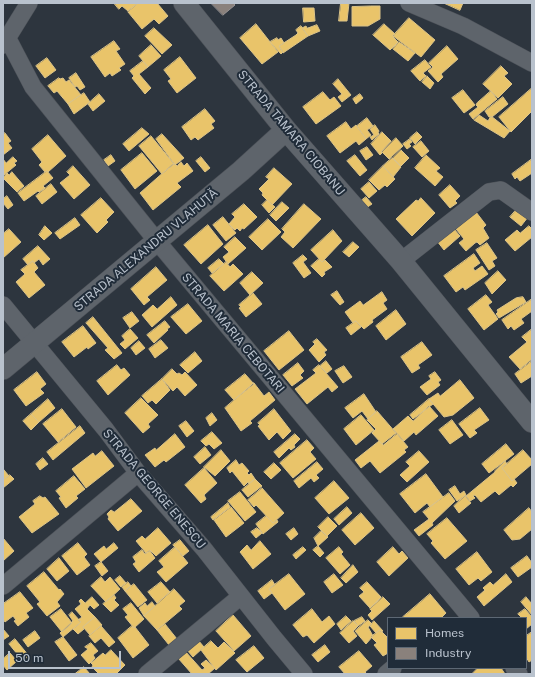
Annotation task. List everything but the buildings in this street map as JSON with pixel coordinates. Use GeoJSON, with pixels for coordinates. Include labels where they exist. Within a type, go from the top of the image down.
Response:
{"type":"FeatureCollection","features":[{"type":"Feature","properties":{"kind":"street"},"geometry":{"type":"LineString","coordinates":[[5,42],[29,3]]}},
{"type":"Feature","properties":{"kind":"street","name":"STRADA TAMARA CIOBANU"},"geometry":{"type":"LineString","coordinates":[[184,3],[286,130],[401,261],[532,422]]}},
{"type":"Feature","properties":{"kind":"street"},"geometry":{"type":"LineString","coordinates":[[409,3],[463,26],[532,64]]}},
{"type":"Feature","properties":{"kind":"street","name":"STRADA MARIA CEBOTARI"},"geometry":{"type":"LineString","coordinates":[[5,42],[33,87],[156,240],[464,616]]}},
{"type":"Feature","properties":{"kind":"street","name":"STRADA АLEXANDRU VLAHUȚĂ"},"geometry":{"type":"LineString","coordinates":[[3,369],[241,170],[286,130]]}},
{"type":"Feature","properties":{"kind":"street"},"geometry":{"type":"LineString","coordinates":[[401,261],[489,192],[501,190],[532,212]]}},
{"type":"Feature","properties":{"kind":"street","name":"STRADA GEORGE ENESCU"},"geometry":{"type":"LineString","coordinates":[[3,305],[106,430],[138,473],[204,549],[304,674]]}},
{"type":"Feature","properties":{"kind":"street"},"geometry":{"type":"LineString","coordinates":[[3,586],[138,473]]}},
{"type":"Feature","properties":{"kind":"street"},"geometry":{"type":"LineString","coordinates":[[147,674],[241,596]]}}]}
